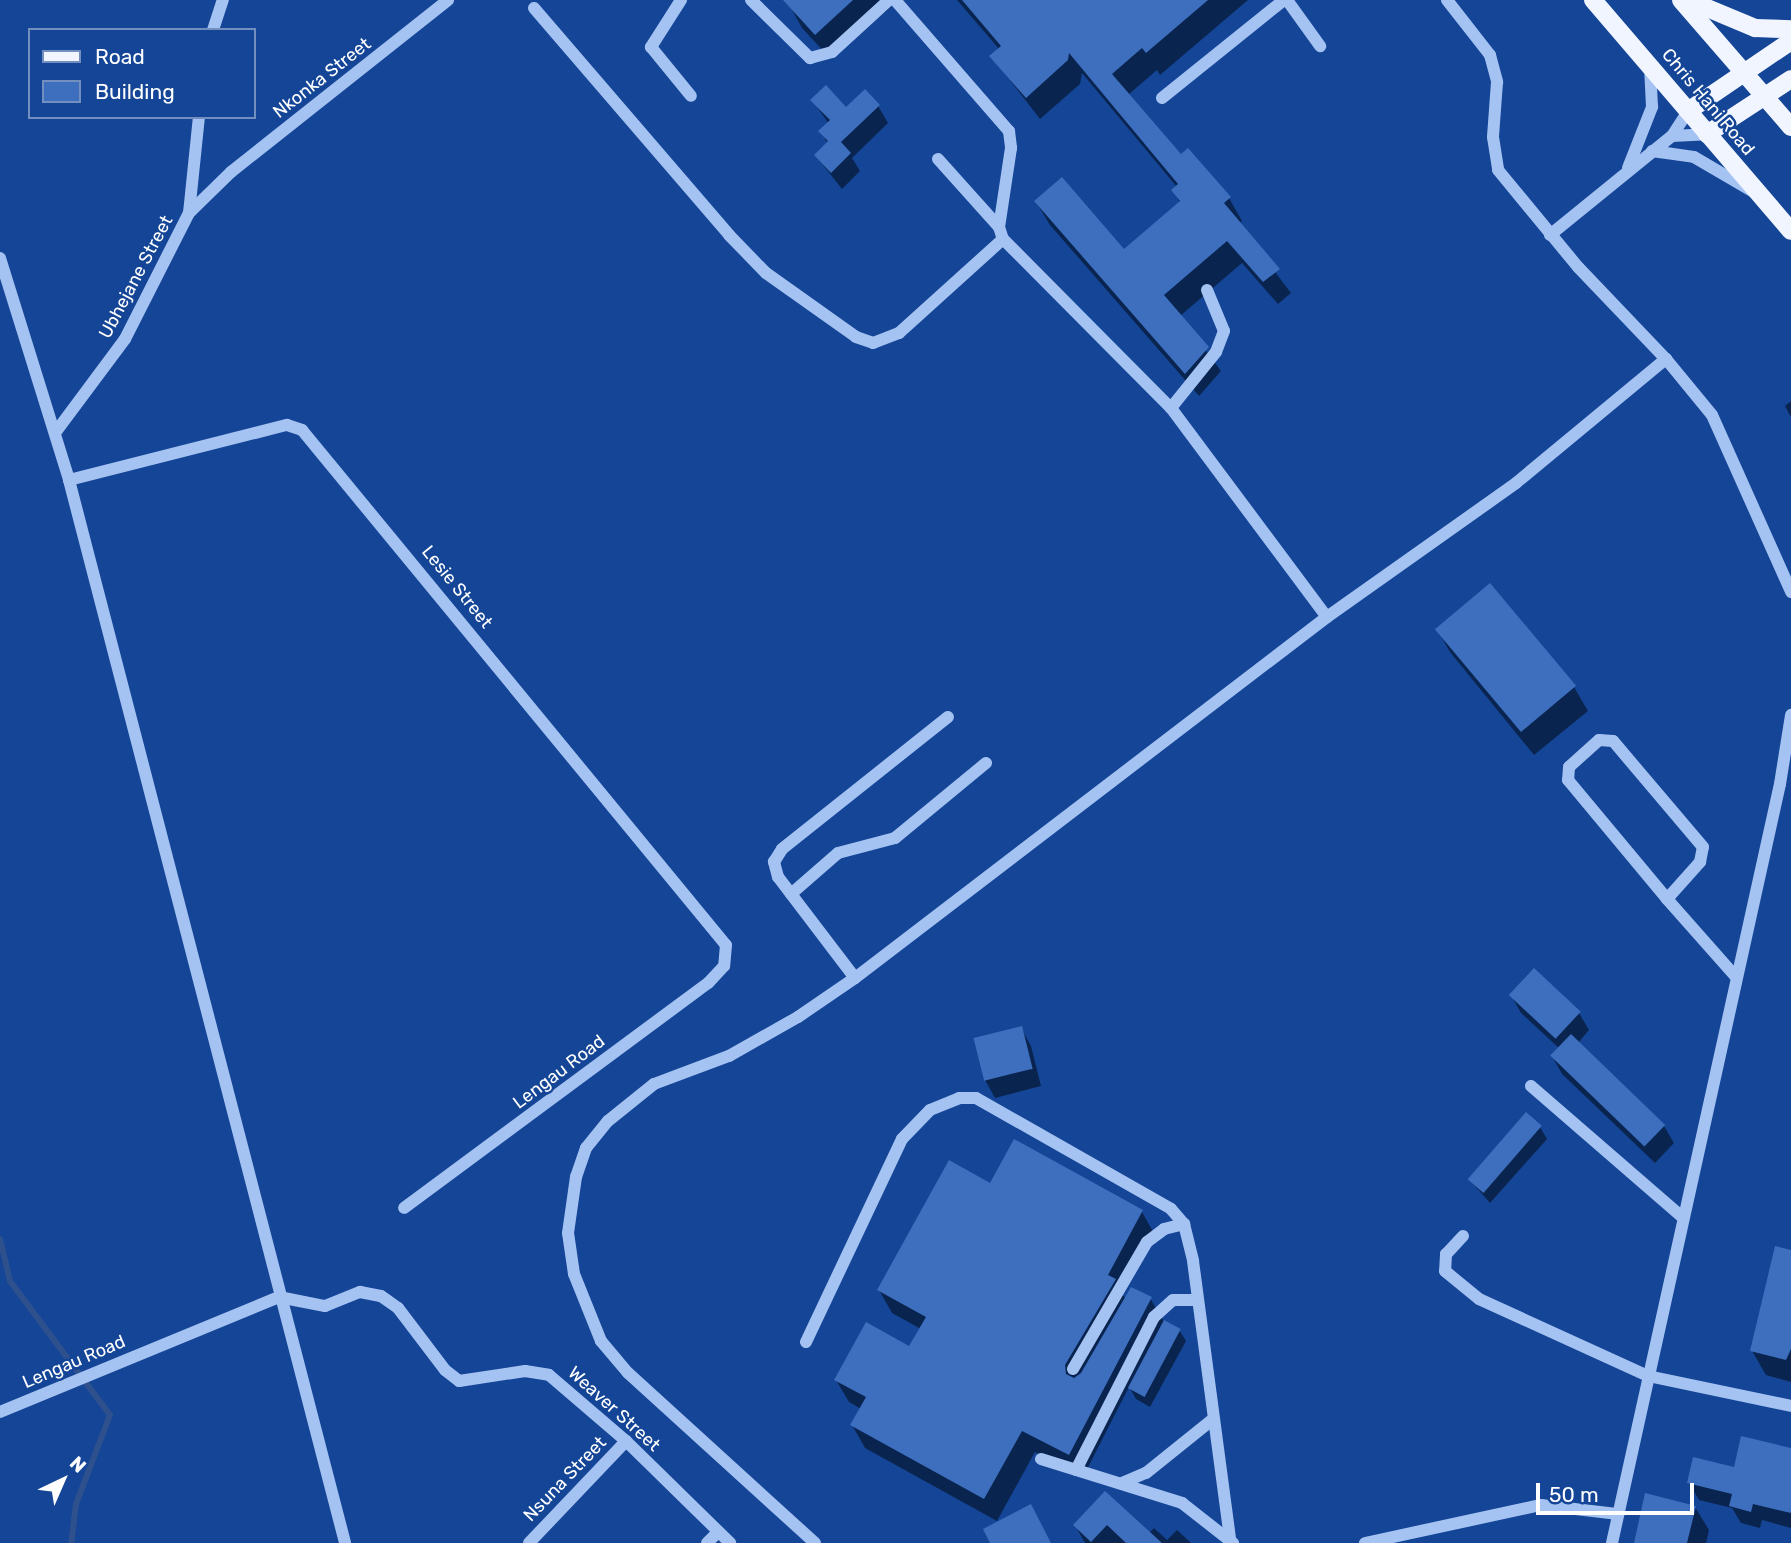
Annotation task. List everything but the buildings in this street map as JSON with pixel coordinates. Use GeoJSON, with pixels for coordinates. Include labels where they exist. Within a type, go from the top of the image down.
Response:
{"type":"FeatureCollection","features":[{"type":"Feature","properties":{"kind":"main road","name":"Chris Hani Road"},"geometry":{"type":"LineString","coordinates":[[1593,0],[1791,231]]}},
{"type":"Feature","properties":{"kind":"main road"},"geometry":{"type":"LineString","coordinates":[[1681,0],[1791,127]]}},
{"type":"Feature","properties":{"kind":"main road"},"geometry":{"type":"LineString","coordinates":[[1688,0],[1755,28],[1791,29]]}},
{"type":"Feature","properties":{"kind":"main road"},"geometry":{"type":"LineString","coordinates":[[1688,111],[1742,71],[1791,41]]}},
{"type":"Feature","properties":{"kind":"main road"},"geometry":{"type":"LineString","coordinates":[[1707,134],[1764,94],[1791,79]]}},
{"type":"Feature","properties":{"kind":"street"},"geometry":{"type":"LineString","coordinates":[[213,28],[223,0]]}},
{"type":"Feature","properties":{"kind":"street","name":"Nkonka Street"},"geometry":{"type":"LineString","coordinates":[[189,213],[231,172],[448,0]]}},
{"type":"Feature","properties":{"kind":"street"},"geometry":{"type":"LineString","coordinates":[[681,0],[651,47],[691,96]]}},
{"type":"Feature","properties":{"kind":"street"},"geometry":{"type":"LineString","coordinates":[[751,0],[802,54],[817,58],[838,48],[889,0]]}},
{"type":"Feature","properties":{"kind":"street"},"geometry":{"type":"LineString","coordinates":[[534,8],[729,235],[766,272],[856,337],[873,343],[899,333],[1001,233],[1012,148],[1009,131],[895,0]]}},
{"type":"Feature","properties":{"kind":"street"},"geometry":{"type":"LineString","coordinates":[[1162,98],[1285,0],[1320,46]]}},
{"type":"Feature","properties":{"kind":"street"},"geometry":{"type":"LineString","coordinates":[[1447,0],[1490,55],[1497,82],[1493,137],[1498,170],[1550,234],[1666,359],[1722,432],[1791,592]]}},
{"type":"Feature","properties":{"kind":"street"},"geometry":{"type":"LineString","coordinates":[[1627,171],[1652,107],[1650,66]]}},
{"type":"Feature","properties":{"kind":"street"},"geometry":{"type":"LineString","coordinates":[[1550,234],[1672,136],[1688,111]]}},
{"type":"Feature","properties":{"kind":"street","name":"Ubhejane Street"},"geometry":{"type":"LineString","coordinates":[[55,433],[125,339],[189,213],[199,119]]}},
{"type":"Feature","properties":{"kind":"street"},"geometry":{"type":"LineString","coordinates":[[1672,136],[1707,134]]}},
{"type":"Feature","properties":{"kind":"street"},"geometry":{"type":"LineString","coordinates":[[1652,151],[1707,163],[1764,199]]}},
{"type":"Feature","properties":{"kind":"street"},"geometry":{"type":"LineString","coordinates":[[938,159],[1001,233],[1171,408],[1327,617]]}},
{"type":"Feature","properties":{"kind":"street"},"geometry":{"type":"LineString","coordinates":[[0,258],[69,480],[345,1543]]}},
{"type":"Feature","properties":{"kind":"street"},"geometry":{"type":"LineString","coordinates":[[1171,408],[1216,352],[1224,331],[1207,290]]}},
{"type":"Feature","properties":{"kind":"street"},"geometry":{"type":"LineString","coordinates":[[815,1543],[628,1373],[601,1341],[574,1274],[568,1233],[570,1205],[586,1148],[608,1121],[645,1091],[729,1056],[798,1017],[855,978],[1327,617],[1516,482],[1666,359]]}},
{"type":"Feature","properties":{"kind":"street","name":"Lesie Street"},"geometry":{"type":"LineString","coordinates":[[69,480],[287,425],[302,429],[713,924],[726,945],[727,958]]}},
{"type":"Feature","properties":{"kind":"street"},"geometry":{"type":"LineString","coordinates":[[1612,1543],[1736,977],[1786,785],[1791,715]]}},
{"type":"Feature","properties":{"kind":"street"},"geometry":{"type":"LineString","coordinates":[[855,978],[791,894],[774,862],[782,849],[948,717]]}},
{"type":"Feature","properties":{"kind":"street"},"geometry":{"type":"LineString","coordinates":[[1667,899],[1700,862],[1703,847],[1613,741],[1599,740],[1569,767],[1568,780],[1667,899],[1736,977]]}},
{"type":"Feature","properties":{"kind":"street"},"geometry":{"type":"LineString","coordinates":[[791,894],[838,853],[895,838],[986,763]]}},
{"type":"Feature","properties":{"kind":"street","name":"Lengau Road"},"geometry":{"type":"LineString","coordinates":[[404,1208],[708,983],[727,958]]}},
{"type":"Feature","properties":{"kind":"street"},"geometry":{"type":"LineString","coordinates":[[1531,1086],[1682,1217]]}},
{"type":"Feature","properties":{"kind":"street"},"geometry":{"type":"LineString","coordinates":[[806,1342],[902,1139],[930,1110],[946,1101],[976,1098],[1171,1209],[1184,1224],[1232,1542]]}},
{"type":"Feature","properties":{"kind":"street"},"geometry":{"type":"LineString","coordinates":[[1073,1369],[1147,1242],[1164,1229],[1184,1224]]}},
{"type":"Feature","properties":{"kind":"street"},"geometry":{"type":"LineString","coordinates":[[1463,1237],[1446,1254],[1445,1271],[1455,1282],[1479,1299],[1648,1376],[1791,1406]]}},
{"type":"Feature","properties":{"kind":"street","name":"Weaver Street"},"geometry":{"type":"LineString","coordinates":[[279,1297],[325,1306],[360,1292],[381,1296],[398,1308],[451,1376],[471,1382],[524,1371],[549,1374],[626,1441],[730,1543]]}},
{"type":"Feature","properties":{"kind":"street","name":"Lengau Road"},"geometry":{"type":"LineString","coordinates":[[0,1412],[185,1333],[279,1297]]}},
{"type":"Feature","properties":{"kind":"street"},"geometry":{"type":"LineString","coordinates":[[1076,1470],[1154,1317],[1173,1300],[1197,1300]]}},
{"type":"Feature","properties":{"kind":"street"},"geometry":{"type":"LineString","coordinates":[[1122,1483],[1146,1473],[1212,1420]]}},
{"type":"Feature","properties":{"kind":"street","name":"Nsuna Street"},"geometry":{"type":"LineString","coordinates":[[529,1543],[626,1441]]}},
{"type":"Feature","properties":{"kind":"street"},"geometry":{"type":"LineString","coordinates":[[1041,1459],[1182,1503],[1232,1542]]}},
{"type":"Feature","properties":{"kind":"street"},"geometry":{"type":"LineString","coordinates":[[1365,1543],[1541,1505],[1618,1514]]}},
{"type":"Feature","properties":{"kind":"street"},"geometry":{"type":"LineString","coordinates":[[707,1543],[718,1532]]}},
{"type":"Feature","properties":{"kind":"waterway"},"geometry":{"type":"LineString","coordinates":[[0,1239],[10,1281],[110,1415],[76,1504],[71,1543]]}}]}
